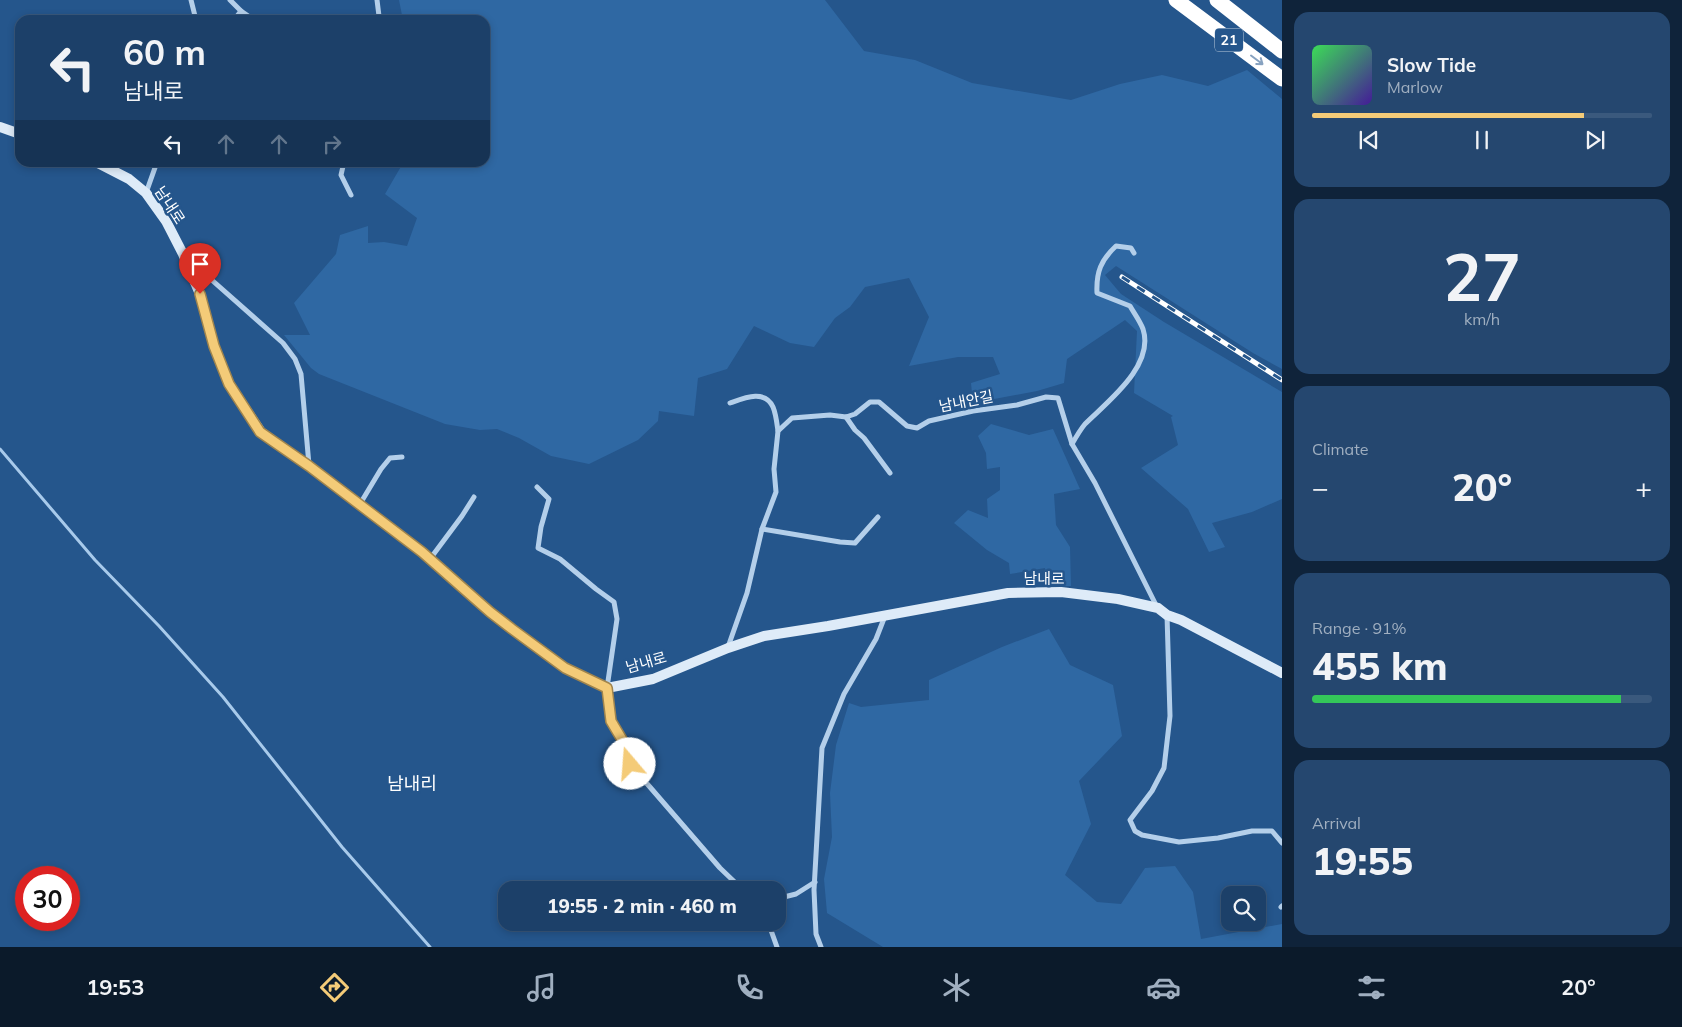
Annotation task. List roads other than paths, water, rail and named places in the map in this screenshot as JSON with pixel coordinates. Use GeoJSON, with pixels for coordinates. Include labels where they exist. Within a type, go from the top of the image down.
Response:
{"type":"FeatureCollection","features":[{"type":"Feature","properties":{"kind":"highway","name":"21"},"geometry":{"type":"LineString","coordinates":[[1176,0],[1282,79]]}},
{"type":"Feature","properties":{"kind":"highway","name":"21"},"geometry":{"type":"LineString","coordinates":[[1218,0],[1282,51]]}},
{"type":"Feature","properties":{"kind":"street"},"geometry":{"type":"LineString","coordinates":[[191,0],[195,15]]}},
{"type":"Feature","properties":{"kind":"street"},"geometry":{"type":"LineString","coordinates":[[230,0],[247,15]]}},
{"type":"Feature","properties":{"kind":"street"},"geometry":{"type":"LineString","coordinates":[[378,0],[379,15]]}},
{"type":"Feature","properties":{"kind":"street"},"geometry":{"type":"LineString","coordinates":[[238,15],[241,11]]}},
{"type":"Feature","properties":{"kind":"street"},"geometry":{"type":"LineString","coordinates":[[0,127],[15,132]]}},
{"type":"Feature","properties":{"kind":"street","name":"남내로"},"geometry":{"type":"LineString","coordinates":[[106,167],[129,179],[146,193],[166,221],[200,294],[214,346],[229,384],[260,432],[309,466],[430,559],[490,612],[559,664],[607,688],[653,679],[728,648],[764,636],[1008,593],[1061,592],[1118,599],[1158,608],[1167,616],[1190,624],[1282,673]]}},
{"type":"Feature","properties":{"kind":"street"},"geometry":{"type":"LineString","coordinates":[[146,193],[155,167]]}},
{"type":"Feature","properties":{"kind":"street"},"geometry":{"type":"LineString","coordinates":[[343,167],[341,175],[350,195]]}},
{"type":"Feature","properties":{"kind":"street"},"geometry":{"type":"LineString","coordinates":[[1072,444],[1083,426],[1110,401],[1133,375],[1145,350],[1143,330],[1130,306],[1097,293],[1096,278],[1105,256],[1116,246],[1131,248],[1134,253]]}},
{"type":"Feature","properties":{"kind":"street"},"geometry":{"type":"LineString","coordinates":[[183,254],[283,343],[295,359],[301,374],[309,466]]}},
{"type":"Feature","properties":{"kind":"street"},"geometry":{"type":"LineString","coordinates":[[728,648],[747,593],[762,529],[776,492],[774,469],[778,431],[773,407],[767,400],[759,396],[748,396],[730,402]]}},
{"type":"Feature","properties":{"kind":"street","name":"남내안길"},"geometry":{"type":"LineString","coordinates":[[846,417],[854,414],[870,402],[879,402],[907,426],[917,428],[929,422],[972,411],[1016,405],[1046,397],[1058,398],[1072,444],[1095,483],[1158,608]]}},
{"type":"Feature","properties":{"kind":"street"},"geometry":{"type":"LineString","coordinates":[[778,431],[792,418],[830,415],[846,417],[890,473]]}},
{"type":"Feature","properties":{"kind":"street"},"geometry":{"type":"LineString","coordinates":[[360,505],[381,469],[390,458],[402,457]]}},
{"type":"Feature","properties":{"kind":"street"},"geometry":{"type":"LineString","coordinates":[[537,487],[549,499],[541,527],[538,548],[567,564],[614,602],[617,620],[607,688],[611,721],[630,753],[630,764],[720,868],[734,881]]}},
{"type":"Feature","properties":{"kind":"street"},"geometry":{"type":"LineString","coordinates":[[430,559],[462,516],[474,496]]}},
{"type":"Feature","properties":{"kind":"street"},"geometry":{"type":"LineString","coordinates":[[762,529],[840,542],[854,542],[878,517]]}},
{"type":"Feature","properties":{"kind":"street"},"geometry":{"type":"LineString","coordinates":[[821,947],[816,934],[815,882],[822,748],[844,694],[876,639],[885,615]]}},
{"type":"Feature","properties":{"kind":"street"},"geometry":{"type":"LineString","coordinates":[[1167,616],[1170,716],[1164,768],[1152,791],[1130,820],[1135,831],[1179,842],[1218,838],[1252,831],[1272,831],[1282,843]]}},
{"type":"Feature","properties":{"kind":"street"},"geometry":{"type":"LineString","coordinates":[[786,896],[796,894],[815,882]]}},
{"type":"Feature","properties":{"kind":"street"},"geometry":{"type":"LineString","coordinates":[[771,931],[777,947]]}},
{"type":"Feature","properties":{"kind":"waterway"},"geometry":{"type":"LineString","coordinates":[[0,449],[95,560],[159,626],[223,697],[342,847],[430,947]]}},
{"type":"Feature","properties":{"kind":"railway"},"geometry":{"type":"LineString","coordinates":[[1122,277],[1282,380]]}},
{"type":"Feature","properties":{"kind":"district","name":"남내리"},"geometry":{"type":"Point","coordinates":[412,783]}}]}
